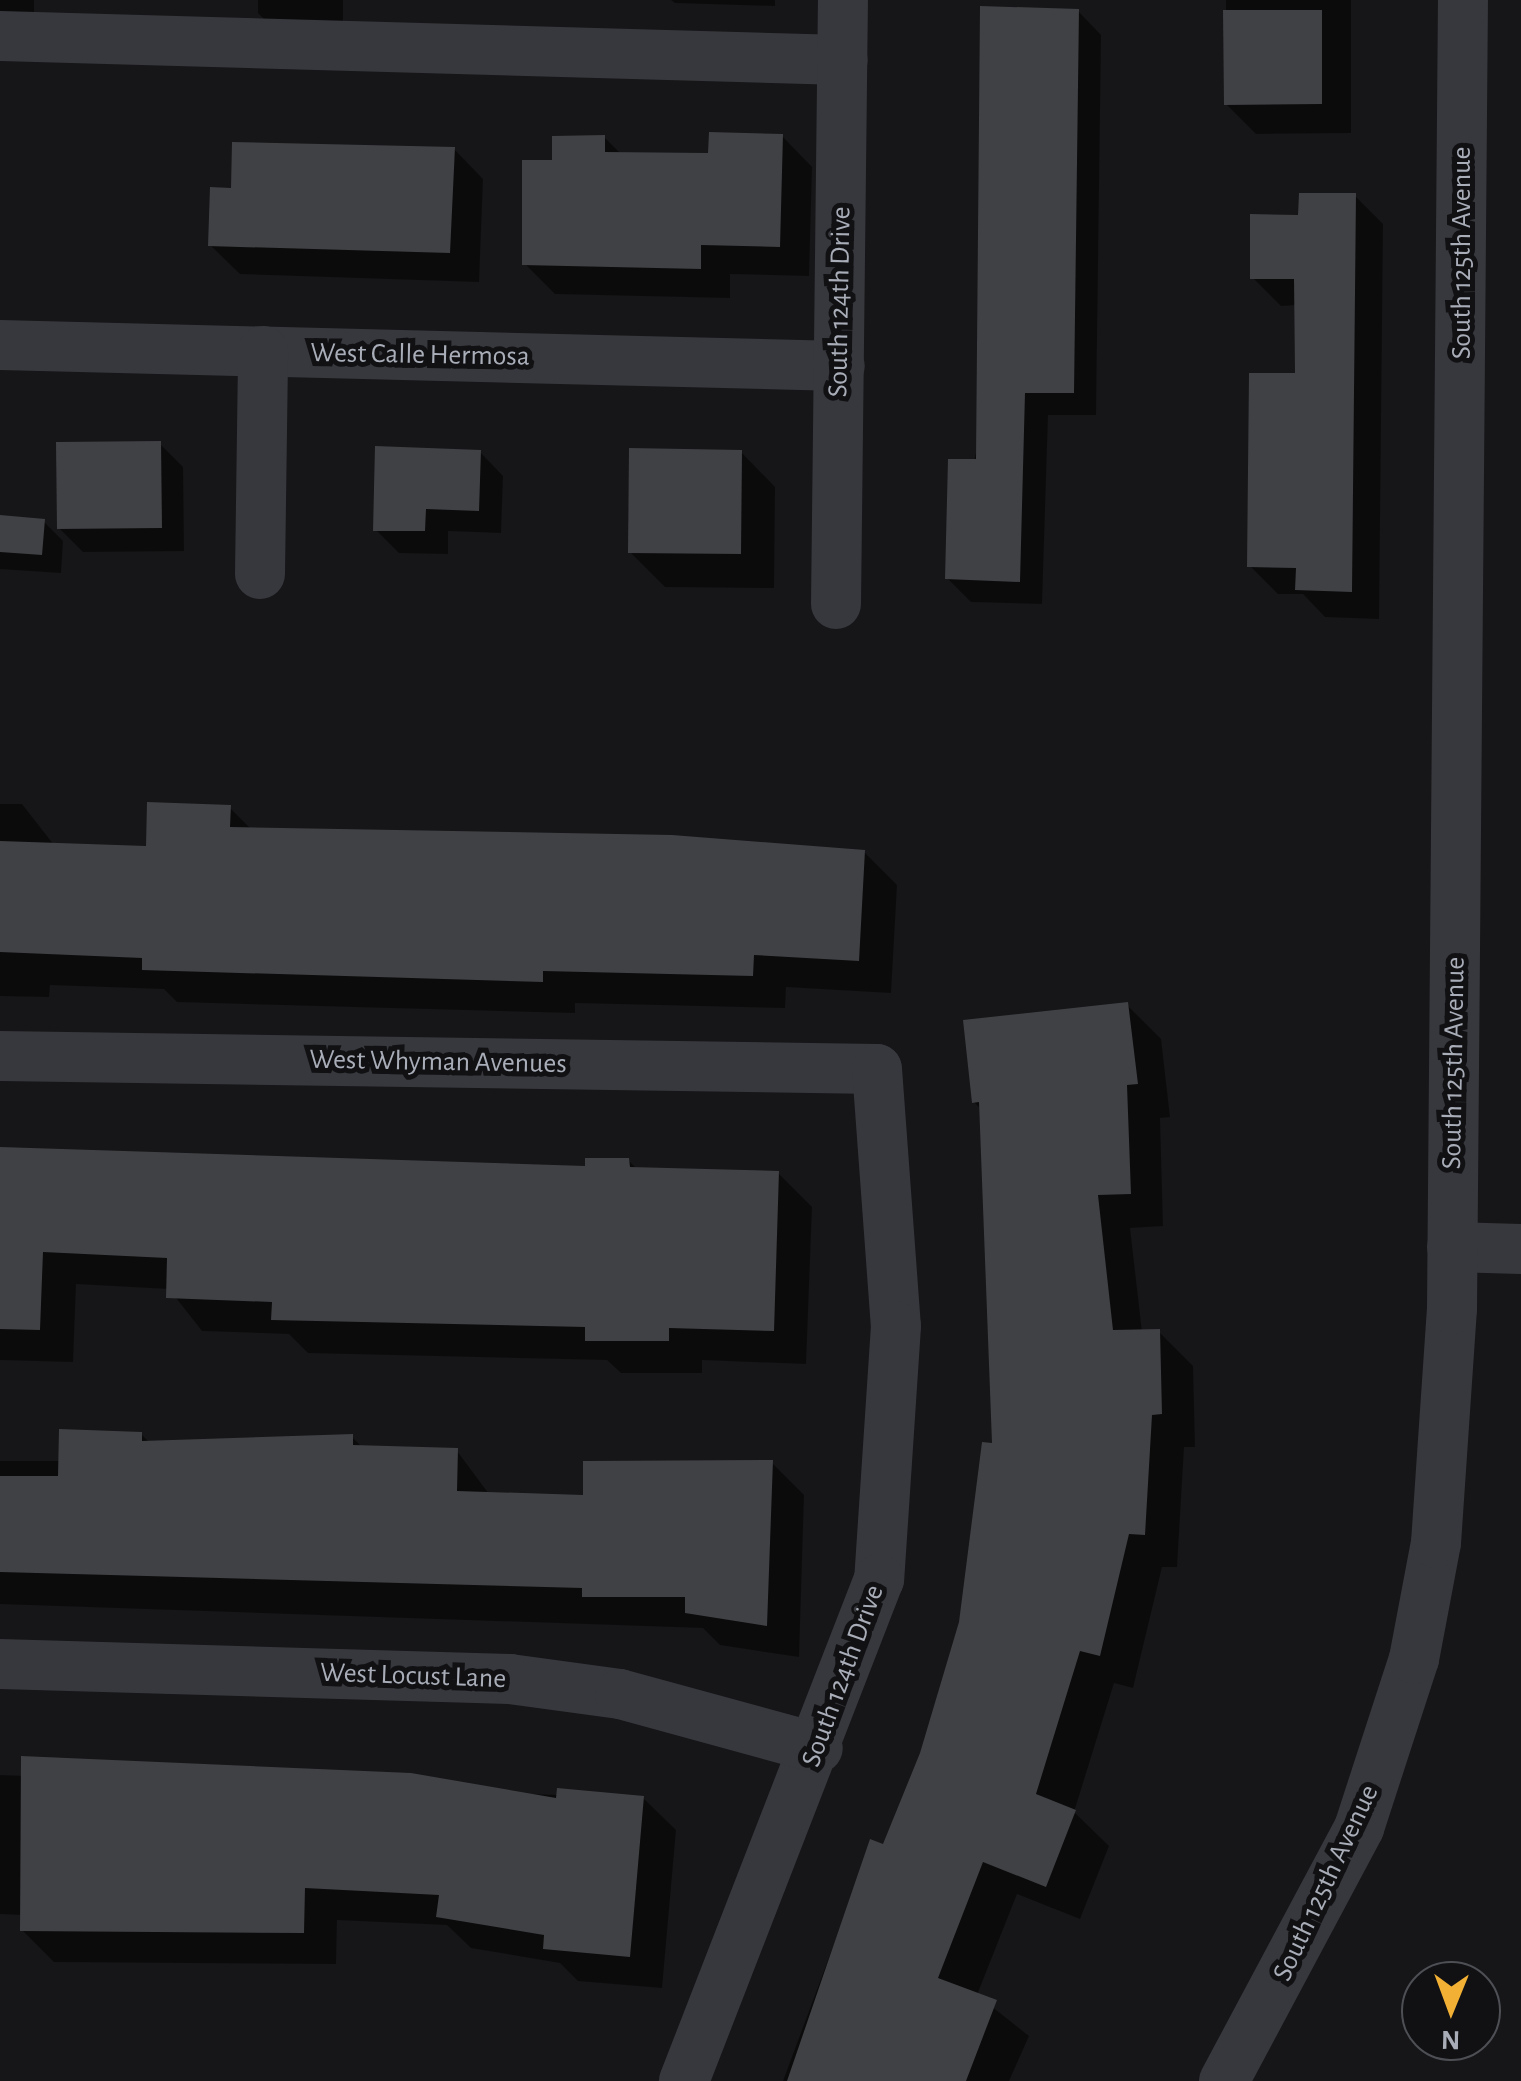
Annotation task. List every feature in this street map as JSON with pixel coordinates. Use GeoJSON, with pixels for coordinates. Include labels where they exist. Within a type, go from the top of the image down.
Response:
{"type":"FeatureCollection","features":[{"type":"Feature","properties":{"kind":"street","name":"South 124th Drive"},"geometry":{"type":"LineString","coordinates":[[836,604],[843,0]]}},
{"type":"Feature","properties":{"kind":"street","name":"South 125th Avenue"},"geometry":{"type":"LineString","coordinates":[[1224,2081],[1359,1828],[1414,1659],[1448,1427],[1463,0]]}},
{"type":"Feature","properties":{"kind":"street"},"geometry":{"type":"LineString","coordinates":[[0,36],[842,60]]}},
{"type":"Feature","properties":{"kind":"street","name":"West Calle Hermosa"},"geometry":{"type":"LineString","coordinates":[[0,345],[840,366]]}},
{"type":"Feature","properties":{"kind":"street"},"geometry":{"type":"LineString","coordinates":[[260,574],[263,352]]}},
{"type":"Feature","properties":{"kind":"street","name":"West Whyman Avenues"},"geometry":{"type":"LineString","coordinates":[[0,1056],[877,1069]]}},
{"type":"Feature","properties":{"kind":"street","name":"South 124th Drive"},"geometry":{"type":"LineString","coordinates":[[684,2081],[818,1748],[878,1580],[892,1458],[896,1326],[877,1069]]}},
{"type":"Feature","properties":{"kind":"street"},"geometry":{"type":"LineString","coordinates":[[1452,1247],[1521,1250]]}},
{"type":"Feature","properties":{"kind":"street","name":"West Locust Lane"},"geometry":{"type":"LineString","coordinates":[[0,1664],[510,1679],[620,1694],[818,1748]]}},
{"type":"Feature","properties":{"kind":"building"},"geometry":{"type":"Polygon","coordinates":[[[980,6],[1079,9],[1074,393],[1025,393],[1020,582],[945,579],[948,459],[976,459],[980,6]]]}},
{"type":"Feature","properties":{"kind":"building"},"geometry":{"type":"Polygon","coordinates":[[[1223,10],[1322,10],[1322,104],[1224,105],[1223,10]]]}},
{"type":"Feature","properties":{"kind":"building"},"geometry":{"type":"Polygon","coordinates":[[[709,132],[783,134],[780,247],[701,245],[701,269],[522,265],[522,160],[552,160],[552,136],[605,135],[605,152],[708,153],[709,132]]]}},
{"type":"Feature","properties":{"kind":"building"},"geometry":{"type":"Polygon","coordinates":[[[232,142],[455,147],[450,253],[208,246],[210,187],[231,188],[232,142]]]}},
{"type":"Feature","properties":{"kind":"building"},"geometry":{"type":"Polygon","coordinates":[[[1299,193],[1356,193],[1352,592],[1295,590],[1296,568],[1247,567],[1249,373],[1295,373],[1294,279],[1250,279],[1250,214],[1298,215],[1299,193]]]}},
{"type":"Feature","properties":{"kind":"building"},"geometry":{"type":"Polygon","coordinates":[[[161,441],[162,528],[57,529],[56,442],[161,441]]]}},
{"type":"Feature","properties":{"kind":"building"},"geometry":{"type":"Polygon","coordinates":[[[375,446],[481,450],[479,511],[426,509],[425,531],[373,531],[375,446]]]}},
{"type":"Feature","properties":{"kind":"building"},"geometry":{"type":"Polygon","coordinates":[[[629,448],[742,450],[741,554],[628,553],[629,448]]]}},
{"type":"Feature","properties":{"kind":"building"},"geometry":{"type":"Polygon","coordinates":[[[0,515],[45,519],[42,555],[0,552],[0,515]]]}},
{"type":"Feature","properties":{"kind":"building"},"geometry":{"type":"Polygon","coordinates":[[[147,802],[231,805],[230,827],[672,835],[865,850],[859,961],[754,955],[753,976],[543,971],[543,982],[142,970],[142,958],[0,952],[0,841],[146,846],[147,802]]]}},
{"type":"Feature","properties":{"kind":"building"},"geometry":{"type":"Polygon","coordinates":[[[1128,1002],[1138,1084],[1127,1085],[1131,1194],[1098,1195],[1113,1330],[1160,1329],[1162,1414],[1152,1415],[1145,1535],[1129,1534],[1100,1656],[1080,1651],[1036,1794],[1076,1810],[1046,1887],[983,1862],[938,1978],[997,2000],[966,2081],[787,2081],[870,1839],[883,1844],[920,1753],[959,1622],[982,1442],[992,1443],[979,1102],[972,1103],[963,1020],[1128,1002]]]}},
{"type":"Feature","properties":{"kind":"building"},"geometry":{"type":"Polygon","coordinates":[[[0,1147],[585,1166],[585,1158],[629,1158],[630,1167],[779,1171],[774,1331],[669,1328],[669,1341],[585,1341],[585,1327],[271,1320],[272,1302],[166,1298],[167,1258],[43,1252],[40,1330],[0,1329],[0,1147]]]}},
{"type":"Feature","properties":{"kind":"building"},"geometry":{"type":"Polygon","coordinates":[[[59,1429],[142,1432],[142,1441],[353,1434],[353,1445],[458,1448],[457,1491],[583,1495],[583,1461],[773,1460],[767,1626],[685,1613],[685,1597],[582,1597],[582,1588],[0,1572],[0,1476],[58,1476],[59,1429]]]}},
{"type":"Feature","properties":{"kind":"building"},"geometry":{"type":"Polygon","coordinates":[[[21,1756],[411,1773],[556,1798],[557,1788],[644,1796],[630,1957],[543,1949],[544,1935],[436,1917],[439,1895],[305,1888],[304,1933],[20,1931],[21,1756]]]}}]}
